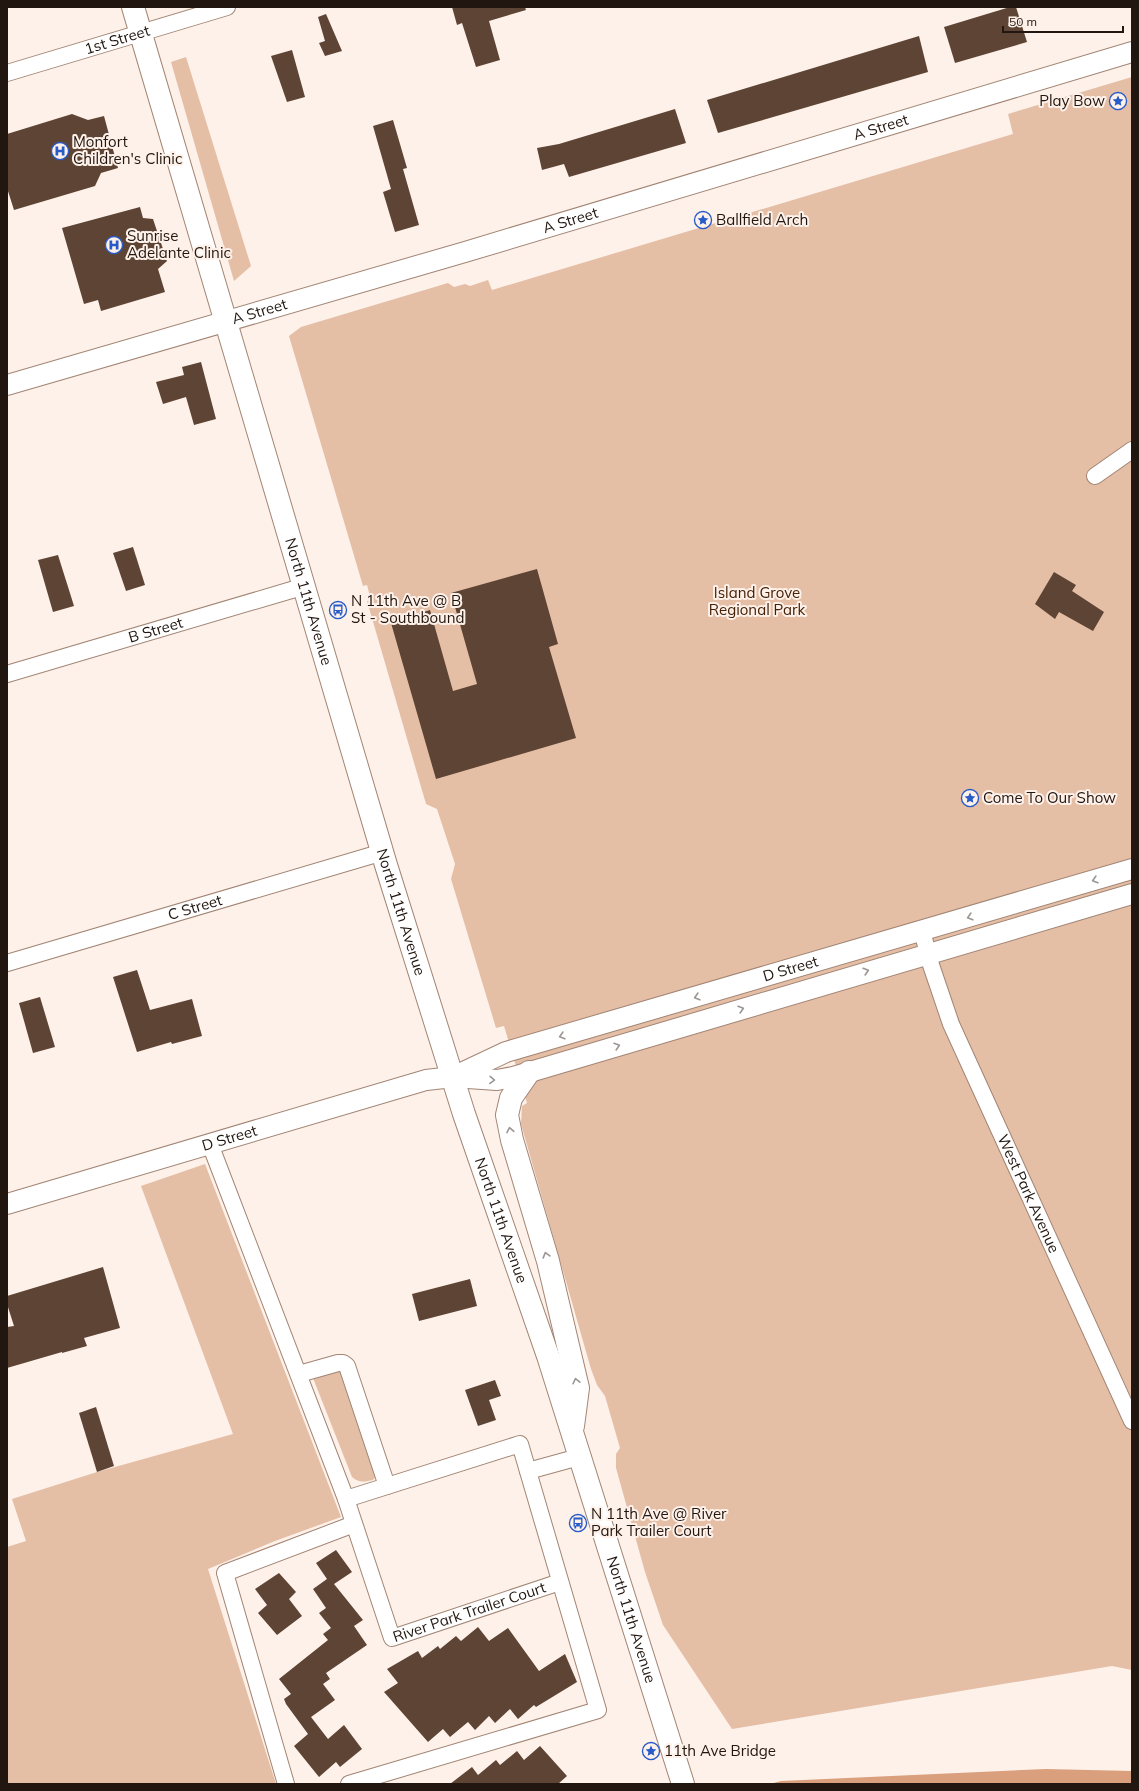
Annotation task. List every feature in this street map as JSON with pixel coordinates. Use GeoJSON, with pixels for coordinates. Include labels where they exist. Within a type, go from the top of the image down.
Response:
{"type":"FeatureCollection","features":[{"type":"Feature","properties":{"kind":"main road","name":"North 11th Avenue"},"geometry":{"type":"LineString","coordinates":[[133,7],[383,852],[453,1077],[548,1356],[683,1784]]}},
{"type":"Feature","properties":{"kind":"main road"},"geometry":{"type":"LineString","coordinates":[[529,1072],[511,1098],[507,1115],[512,1140],[548,1261],[578,1388],[572,1434]]}},
{"type":"Feature","properties":{"kind":"street","name":"1st Street"},"geometry":{"type":"LineString","coordinates":[[7,73],[227,7]]}},
{"type":"Feature","properties":{"kind":"street","name":"A Street"},"geometry":{"type":"LineString","coordinates":[[7,385],[470,251],[1132,52]]}},
{"type":"Feature","properties":{"kind":"street"},"geometry":{"type":"LineString","coordinates":[[1095,476],[1132,450]]}},
{"type":"Feature","properties":{"kind":"street","name":"B Street"},"geometry":{"type":"LineString","coordinates":[[7,674],[304,586]]}},
{"type":"Feature","properties":{"kind":"street","name":"C Street"},"geometry":{"type":"LineString","coordinates":[[7,963],[383,852]]}},
{"type":"Feature","properties":{"kind":"street","name":"D Street"},"geometry":{"type":"LineString","coordinates":[[453,1077],[506,1052],[1132,869]]}},
{"type":"Feature","properties":{"kind":"street","name":"D Street"},"geometry":{"type":"LineString","coordinates":[[7,1204],[426,1080],[453,1077],[497,1080],[529,1072],[929,959],[1132,894]]}},
{"type":"Feature","properties":{"kind":"street","name":"West Park Avenue"},"geometry":{"type":"LineString","coordinates":[[922,931],[929,959],[951,1024],[1132,1421]]}},
{"type":"Feature","properties":{"kind":"street"},"geometry":{"type":"LineString","coordinates":[[210,1144],[258,1274],[299,1374],[354,1524],[225,1572],[286,1784]]}},
{"type":"Feature","properties":{"kind":"street"},"geometry":{"type":"LineString","coordinates":[[299,1374],[338,1363],[343,1363],[347,1366],[387,1486]]}},
{"type":"Feature","properties":{"kind":"street"},"geometry":{"type":"LineString","coordinates":[[346,1499],[520,1444],[560,1582]]}},
{"type":"Feature","properties":{"kind":"street"},"geometry":{"type":"LineString","coordinates":[[528,1471],[579,1457]]}},
{"type":"Feature","properties":{"kind":"street","name":"River Park Trailer Court"},"geometry":{"type":"LineString","coordinates":[[349,1784],[598,1710],[560,1582],[392,1638],[354,1524]]}},
{"type":"Feature","properties":{"kind":"green space"},"geometry":{"type":"Polygon","coordinates":[[[186,57],[251,266],[234,281],[171,62],[186,57]]]}},
{"type":"Feature","properties":{"kind":"green space","name":"Island Grove Regional Park"},"geometry":{"type":"Polygon","coordinates":[[[1132,77],[1132,1670],[1112,1666],[732,1729],[663,1625],[645,1572],[616,1468],[616,1454],[620,1448],[605,1396],[597,1385],[591,1369],[521,1124],[522,1106],[527,1103],[504,1026],[496,1028],[451,879],[455,864],[437,809],[426,804],[367,601],[371,600],[367,585],[363,586],[289,336],[301,327],[448,283],[454,287],[465,284],[470,286],[488,280],[492,290],[1013,134],[1008,114],[1132,77]]]}},
{"type":"Feature","properties":{"kind":"green space"},"geometry":{"type":"Polygon","coordinates":[[[205,1164],[341,1517],[275,1541],[208,1569],[276,1784],[7,1784],[7,1547],[26,1541],[12,1499],[97,1472],[233,1434],[141,1186],[205,1164]]]}},
{"type":"Feature","properties":{"kind":"green space"},"geometry":{"type":"Polygon","coordinates":[[[335,1370],[341,1371],[378,1473],[373,1480],[362,1482],[352,1477],[313,1378],[335,1370]]]}},
{"type":"Feature","properties":{"kind":"shaded area"},"geometry":{"type":"Polygon","coordinates":[[[1046,1769],[1132,1771],[1132,1784],[770,1784],[781,1781],[1046,1769]]]}},
{"type":"Feature","properties":{"kind":"building"},"geometry":{"type":"Polygon","coordinates":[[[452,7],[525,7],[526,10],[489,21],[500,60],[476,67],[462,23],[457,25],[452,7]]]}},
{"type":"Feature","properties":{"kind":"building"},"geometry":{"type":"Polygon","coordinates":[[[1010,7],[1016,7],[1027,42],[955,63],[944,27],[1010,7]]]}},
{"type":"Feature","properties":{"kind":"building"},"geometry":{"type":"Polygon","coordinates":[[[326,14],[342,51],[325,56],[319,43],[325,41],[318,17],[326,14]]]}},
{"type":"Feature","properties":{"kind":"building"},"geometry":{"type":"Polygon","coordinates":[[[919,36],[928,72],[718,133],[707,100],[919,36]]]}},
{"type":"Feature","properties":{"kind":"building"},"geometry":{"type":"Polygon","coordinates":[[[292,50],[305,97],[287,102],[271,56],[292,50]]]}},
{"type":"Feature","properties":{"kind":"building"},"geometry":{"type":"Polygon","coordinates":[[[675,109],[686,143],[569,177],[564,164],[542,170],[537,148],[559,144],[675,109]]]}},
{"type":"Feature","properties":{"kind":"building","name":"Monfort Children's Clinic"},"geometry":{"type":"Polygon","coordinates":[[[72,114],[88,120],[104,116],[118,168],[101,173],[95,186],[14,210],[7,188],[7,134],[72,114]]]}},
{"type":"Feature","properties":{"kind":"building"},"geometry":{"type":"Polygon","coordinates":[[[393,120],[407,168],[403,169],[419,225],[395,232],[383,192],[391,189],[373,126],[393,120]]]}},
{"type":"Feature","properties":{"kind":"building","name":"Sunrise Adelante Clinic"},"geometry":{"type":"Polygon","coordinates":[[[140,207],[143,218],[153,219],[167,261],[158,269],[165,292],[101,311],[98,300],[84,304],[62,228],[140,207]]]}},
{"type":"Feature","properties":{"kind":"building"},"geometry":{"type":"Polygon","coordinates":[[[201,362],[216,419],[194,425],[186,397],[163,404],[156,382],[184,375],[182,367],[201,362]]]}},
{"type":"Feature","properties":{"kind":"building"},"geometry":{"type":"Polygon","coordinates":[[[133,547],[145,585],[126,591],[113,553],[133,547]]]}},
{"type":"Feature","properties":{"kind":"building"},"geometry":{"type":"Polygon","coordinates":[[[58,555],[74,606],[53,612],[38,560],[58,555]]]}},
{"type":"Feature","properties":{"kind":"building"},"geometry":{"type":"Polygon","coordinates":[[[537,569],[558,644],[549,647],[576,738],[436,779],[391,623],[430,610],[453,691],[477,684],[451,593],[537,569]]]}},
{"type":"Feature","properties":{"kind":"building"},"geometry":{"type":"Polygon","coordinates":[[[1054,572],[1076,585],[1072,591],[1104,612],[1093,631],[1059,612],[1055,619],[1035,604],[1054,572]]]}},
{"type":"Feature","properties":{"kind":"building"},"geometry":{"type":"Polygon","coordinates":[[[137,970],[150,1010],[192,999],[202,1036],[172,1044],[171,1042],[137,1052],[113,977],[137,970]]]}},
{"type":"Feature","properties":{"kind":"building"},"geometry":{"type":"Polygon","coordinates":[[[40,997],[55,1047],[33,1053],[19,1003],[40,997]]]}},
{"type":"Feature","properties":{"kind":"building"},"geometry":{"type":"Polygon","coordinates":[[[103,1267],[120,1328],[84,1338],[87,1346],[7,1368],[7,1327],[14,1326],[7,1304],[7,1296],[103,1267]]]}},
{"type":"Feature","properties":{"kind":"building"},"geometry":{"type":"Polygon","coordinates":[[[470,1279],[477,1306],[419,1321],[412,1294],[470,1279]]]}},
{"type":"Feature","properties":{"kind":"building"},"geometry":{"type":"Polygon","coordinates":[[[495,1380],[501,1396],[489,1400],[496,1420],[478,1426],[465,1390],[495,1380]]]}},
{"type":"Feature","properties":{"kind":"building"},"geometry":{"type":"Polygon","coordinates":[[[96,1407],[114,1466],[97,1472],[79,1413],[96,1407]]]}},
{"type":"Feature","properties":{"kind":"building"},"geometry":{"type":"Polygon","coordinates":[[[336,1550],[352,1572],[334,1584],[363,1620],[354,1626],[367,1645],[326,1673],[330,1679],[323,1684],[335,1700],[311,1717],[328,1739],[344,1725],[362,1749],[340,1767],[336,1762],[319,1777],[294,1746],[308,1734],[286,1704],[284,1699],[291,1694],[279,1679],[328,1640],[323,1634],[331,1628],[319,1613],[326,1608],[313,1589],[327,1579],[316,1563],[336,1550]]]}},
{"type":"Feature","properties":{"kind":"building"},"geometry":{"type":"Polygon","coordinates":[[[279,1573],[296,1592],[289,1599],[302,1616],[277,1635],[258,1613],[267,1605],[255,1589],[279,1573]]]}},
{"type":"Feature","properties":{"kind":"building"},"geometry":{"type":"Polygon","coordinates":[[[478,1627],[489,1641],[508,1628],[539,1671],[565,1654],[577,1682],[536,1707],[534,1705],[518,1719],[510,1709],[495,1723],[489,1716],[475,1730],[468,1722],[450,1737],[443,1729],[428,1742],[384,1692],[398,1683],[387,1669],[418,1651],[422,1658],[438,1646],[440,1649],[456,1636],[461,1641],[478,1627]]]}},
{"type":"Feature","properties":{"kind":"building"},"geometry":{"type":"Polygon","coordinates":[[[540,1746],[567,1776],[558,1784],[450,1784],[472,1767],[478,1775],[496,1760],[500,1765],[517,1751],[524,1760],[540,1746]]]}},
{"type":"Feature","properties":{"kind":"place","name":"Play Bow"},"geometry":{"type":"Point","coordinates":[1118,101]}},
{"type":"Feature","properties":{"kind":"place","name":"Monfort Children's Clinic"},"geometry":{"type":"Point","coordinates":[60,151]}},
{"type":"Feature","properties":{"kind":"place","name":"Ballfield Arch"},"geometry":{"type":"Point","coordinates":[703,220]}},
{"type":"Feature","properties":{"kind":"place","name":"Sunrise Adelante Clinic"},"geometry":{"type":"Point","coordinates":[114,245]}},
{"type":"Feature","properties":{"kind":"place","name":"N 11th Ave @ B St - Southbound"},"geometry":{"type":"Point","coordinates":[338,610]}},
{"type":"Feature","properties":{"kind":"place","name":"Come To Our Show"},"geometry":{"type":"Point","coordinates":[970,798]}},
{"type":"Feature","properties":{"kind":"place","name":"N 11th Ave @ River Park Trailer Court"},"geometry":{"type":"Point","coordinates":[578,1523]}},
{"type":"Feature","properties":{"kind":"place","name":"11th Ave Bridge"},"geometry":{"type":"Point","coordinates":[651,1751]}}]}
